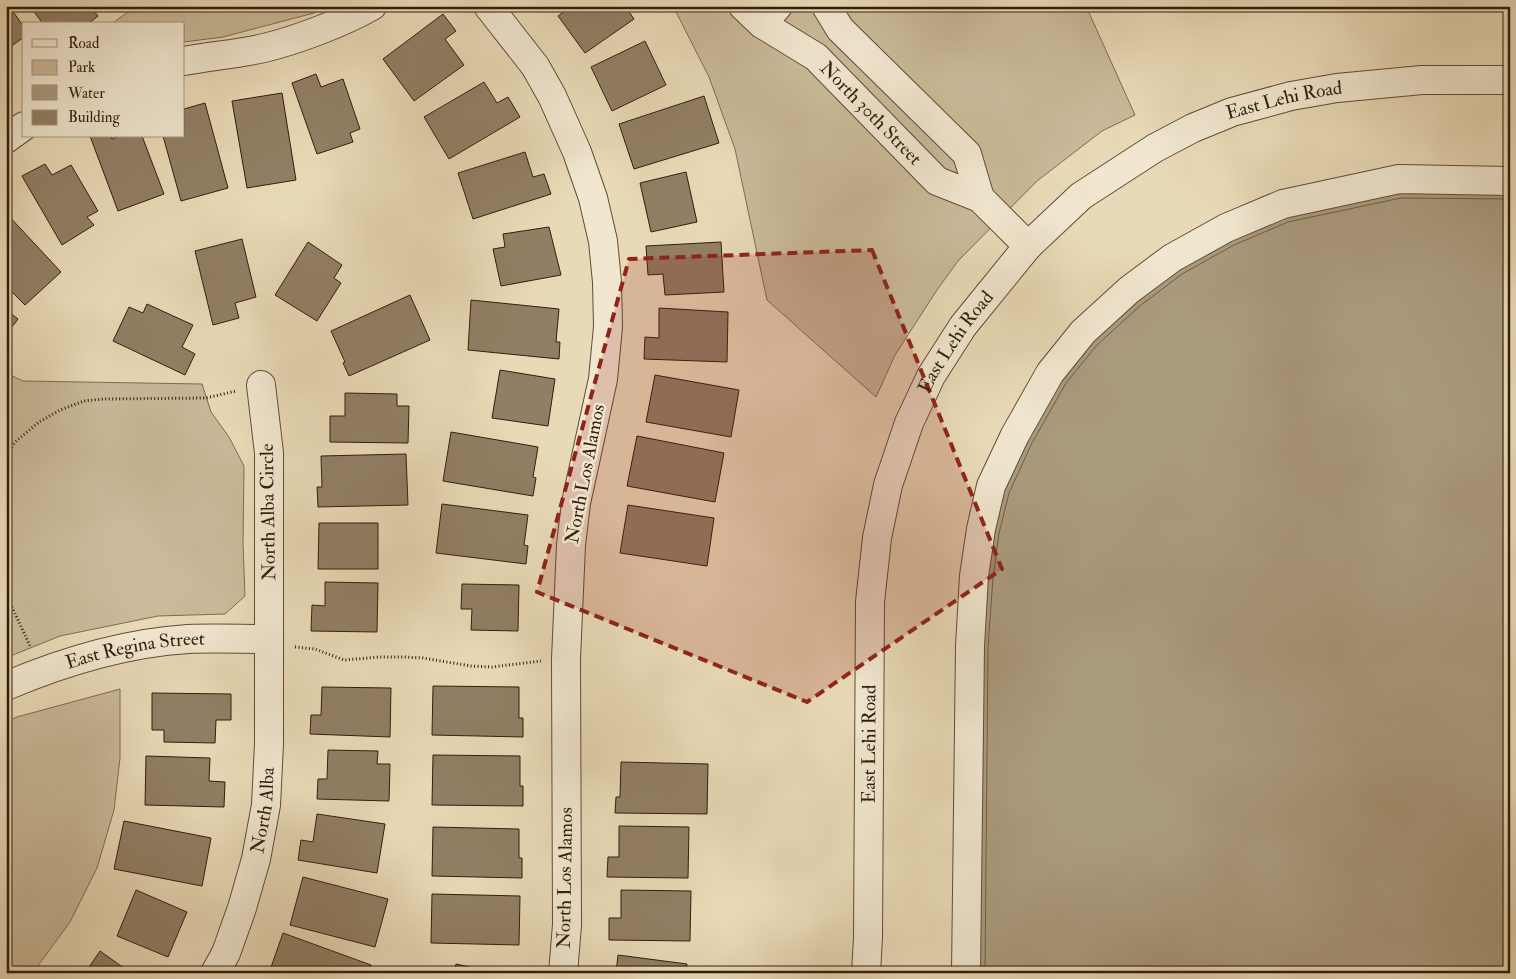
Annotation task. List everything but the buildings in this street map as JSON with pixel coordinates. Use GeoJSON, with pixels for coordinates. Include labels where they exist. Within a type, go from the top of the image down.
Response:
{"type":"FeatureCollection","features":[{"type":"Feature","properties":{"kind":"street"},"geometry":{"type":"LineString","coordinates":[[185,61],[264,48],[317,31],[357,15],[372,6]]}},
{"type":"Feature","properties":{"kind":"street","name":"North Los Alamos"},"geometry":{"type":"LineString","coordinates":[[488,6],[535,66],[552,96],[577,152],[593,198],[603,241],[607,282],[607,336],[603,379],[576,503],[571,545],[566,659],[567,925],[563,973]]}},
{"type":"Feature","properties":{"kind":"street","name":"North 30th Street"},"geometry":{"type":"LineString","coordinates":[[826,6],[840,29],[967,154],[980,198]]}},
{"type":"Feature","properties":{"kind":"street","name":"North 30th Street"},"geometry":{"type":"LineString","coordinates":[[761,12],[816,57],[937,181],[980,198],[1028,246]]}},
{"type":"Feature","properties":{"kind":"street","name":"East Lehi Road"},"geometry":{"type":"LineString","coordinates":[[866,973],[868,927],[870,602],[878,538],[888,485],[909,423],[931,376],[963,326],[1028,246],[1081,196],[1146,153],[1193,128],[1232,112],[1291,96],[1337,88],[1422,80],[1510,80]]}},
{"type":"Feature","properties":{"kind":"street"},"geometry":{"type":"LineString","coordinates":[[6,139],[22,127]]}},
{"type":"Feature","properties":{"kind":"street"},"geometry":{"type":"LineString","coordinates":[[966,973],[970,646],[974,576],[981,529],[991,486],[1015,435],[1050,372],[1083,332],[1129,290],[1172,258],[1226,228],[1283,204],[1399,180],[1510,181]]}},
{"type":"Feature","properties":{"kind":"street","name":"North Alba Circle"},"geometry":{"type":"LineString","coordinates":[[261,386],[269,453],[269,642]]}},
{"type":"Feature","properties":{"kind":"street","name":"East Regina Street"},"geometry":{"type":"LineString","coordinates":[[6,686],[82,657],[134,646],[188,639],[269,642]]}},
{"type":"Feature","properties":{"kind":"street","name":"North Alba"},"geometry":{"type":"LineString","coordinates":[[215,973],[226,953],[242,908],[256,859],[266,804],[269,744],[269,642]]}},
{"type":"Feature","properties":{"kind":"path"},"geometry":{"type":"LineString","coordinates":[[7,453],[15,442],[39,422],[60,410],[84,401],[103,399],[206,398],[261,386]]}},
{"type":"Feature","properties":{"kind":"path"},"geometry":{"type":"LineString","coordinates":[[6,594],[42,671]]}},
{"type":"Feature","properties":{"kind":"path"},"geometry":{"type":"LineString","coordinates":[[269,642],[315,649],[344,660],[380,656],[404,656],[471,666],[492,666],[566,659]]}},
{"type":"Feature","properties":{"kind":"highlighted area"},"geometry":{"type":"Polygon","coordinates":[[[872,250],[1002,569],[807,702],[537,592],[629,259],[872,250]]]}},
{"type":"Feature","properties":{"kind":"green space"},"geometry":{"type":"Polygon","coordinates":[[[137,6],[329,6],[314,13],[223,37],[185,42],[185,22],[114,22],[137,6]]]}},
{"type":"Feature","properties":{"kind":"green space"},"geometry":{"type":"Polygon","coordinates":[[[673,6],[1086,6],[1135,115],[1102,131],[1037,181],[958,261],[895,355],[876,397],[767,300],[735,149],[709,77],[673,6]]]}},
{"type":"Feature","properties":{"kind":"green space"},"geometry":{"type":"Polygon","coordinates":[[[6,373],[23,381],[202,384],[211,412],[229,437],[244,466],[243,544],[245,596],[225,614],[158,616],[60,636],[8,657],[6,653],[6,373]]]}},
{"type":"Feature","properties":{"kind":"green space"},"geometry":{"type":"Polygon","coordinates":[[[120,689],[120,758],[114,810],[97,868],[70,922],[34,971],[31,973],[6,973],[6,722],[17,717],[120,689]]]}},
{"type":"Feature","properties":{"kind":"water"},"geometry":{"type":"Polygon","coordinates":[[[1510,181],[1510,973],[966,973],[970,646],[1015,435],[1129,290],[1283,204],[1510,181]]]}}]}
